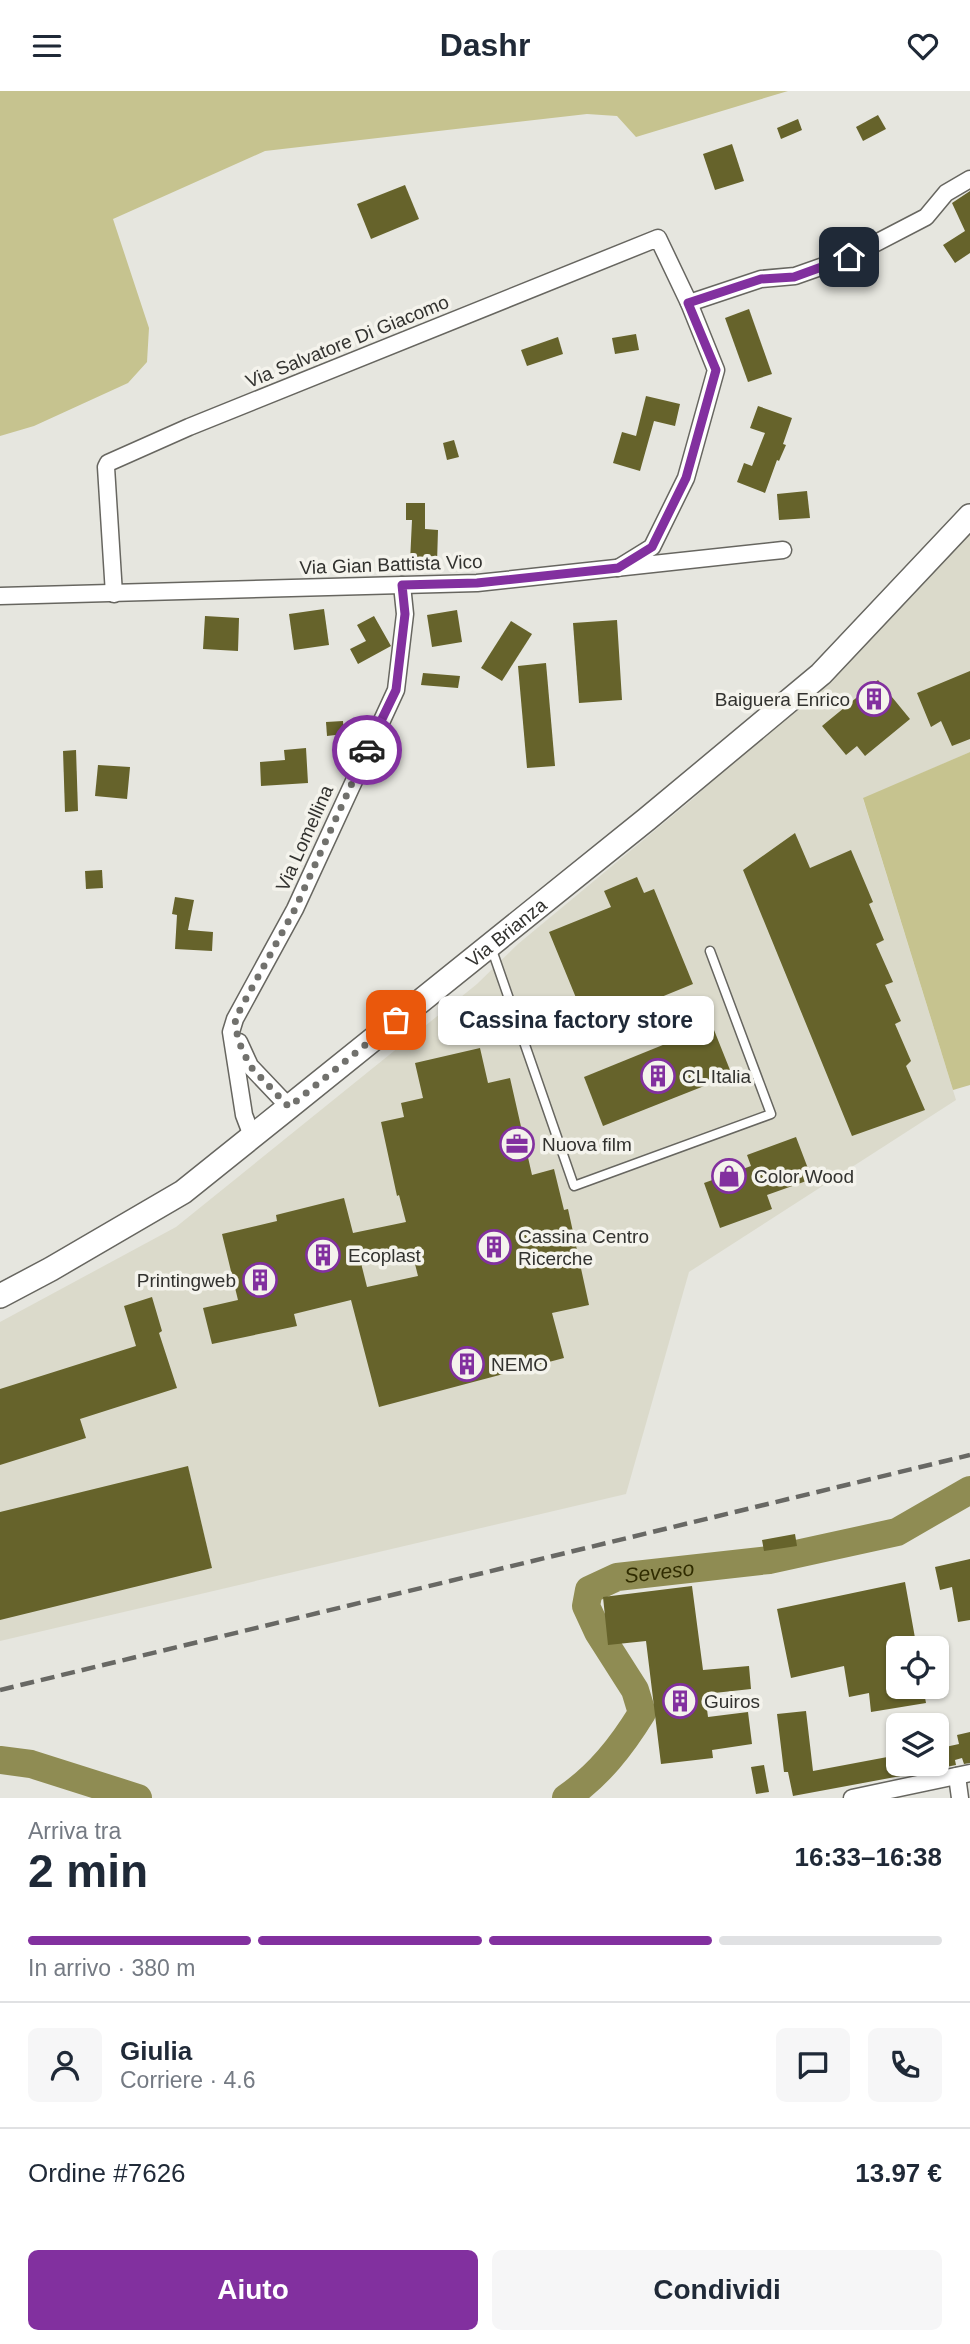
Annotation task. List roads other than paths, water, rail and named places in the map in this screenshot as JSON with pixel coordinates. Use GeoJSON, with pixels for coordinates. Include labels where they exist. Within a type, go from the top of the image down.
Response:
{"type":"FeatureCollection","features":[{"type":"Feature","properties":{"kind":"street"},"geometry":{"type":"LineString","coordinates":[[688,303],[761,279],[794,277],[849,257],[926,216],[946,193],[970,179]]}},
{"type":"Feature","properties":{"kind":"street","name":"Via Salvatore Di Giacomo"},"geometry":{"type":"LineString","coordinates":[[114,594],[106,467],[108,463],[189,427],[657,238],[716,370],[686,478],[652,547],[618,568]]}},
{"type":"Feature","properties":{"kind":"street","name":"Via Brianza"},"geometry":{"type":"LineString","coordinates":[[0,1296],[183,1192],[289,1107],[647,819],[821,674],[970,516]]}},
{"type":"Feature","properties":{"kind":"street","name":"Via Gian Battista Vico"},"geometry":{"type":"LineString","coordinates":[[0,596],[477,583],[783,550]]}},
{"type":"Feature","properties":{"kind":"street","name":"Via Lomellina"},"geometry":{"type":"LineString","coordinates":[[252,1136],[244,1115],[233,1045],[235,1019],[295,909],[396,690],[405,614],[402,585]]}},
{"type":"Feature","properties":{"kind":"street"},"geometry":{"type":"LineString","coordinates":[[235,1019],[238,1040],[250,1066],[289,1107]]}},
{"type":"Feature","properties":{"kind":"street"},"geometry":{"type":"LineString","coordinates":[[852,1798],[963,1775],[960,1798]]}},
{"type":"Feature","properties":{"kind":"lane"},"geometry":{"type":"LineString","coordinates":[[491,944],[574,1186],[771,1114],[710,951]]}},
{"type":"Feature","properties":{"kind":"waterway","name":"Seveso"},"geometry":{"type":"LineString","coordinates":[[566,1798],[608,1760],[642,1713],[635,1690],[598,1632],[586,1606],[589,1590],[617,1577],[769,1560],[897,1532],[970,1490]]}},
{"type":"Feature","properties":{"kind":"waterway","name":"Seveso"},"geometry":{"type":"LineString","coordinates":[[0,1760],[31,1764],[138,1798]]}},
{"type":"Feature","properties":{"kind":"railway"},"geometry":{"type":"LineString","coordinates":[[0,1690],[970,1455]]}},
{"type":"Feature","properties":{"kind":"place","name":"Baiguera Enrico"},"geometry":{"type":"Point","coordinates":[874,699]}},
{"type":"Feature","properties":{"kind":"place","name":"Cassina factory store"},"geometry":{"type":"Point","coordinates":[396,1020]}},
{"type":"Feature","properties":{"kind":"place","name":"CL Italia"},"geometry":{"type":"Point","coordinates":[658,1076]}},
{"type":"Feature","properties":{"kind":"place","name":"Nuova film"},"geometry":{"type":"Point","coordinates":[517,1144]}},
{"type":"Feature","properties":{"kind":"place","name":"Color Wood"},"geometry":{"type":"Point","coordinates":[729,1176]}},
{"type":"Feature","properties":{"kind":"place","name":"Cassina Centro Ricerche"},"geometry":{"type":"Point","coordinates":[494,1247]}},
{"type":"Feature","properties":{"kind":"place","name":"Ecoplast"},"geometry":{"type":"Point","coordinates":[323,1255]}},
{"type":"Feature","properties":{"kind":"place","name":"Printingweb"},"geometry":{"type":"Point","coordinates":[260,1280]}},
{"type":"Feature","properties":{"kind":"place","name":"NEMO"},"geometry":{"type":"Point","coordinates":[467,1364]}},
{"type":"Feature","properties":{"kind":"place","name":"Guiros"},"geometry":{"type":"Point","coordinates":[680,1701]}}]}
